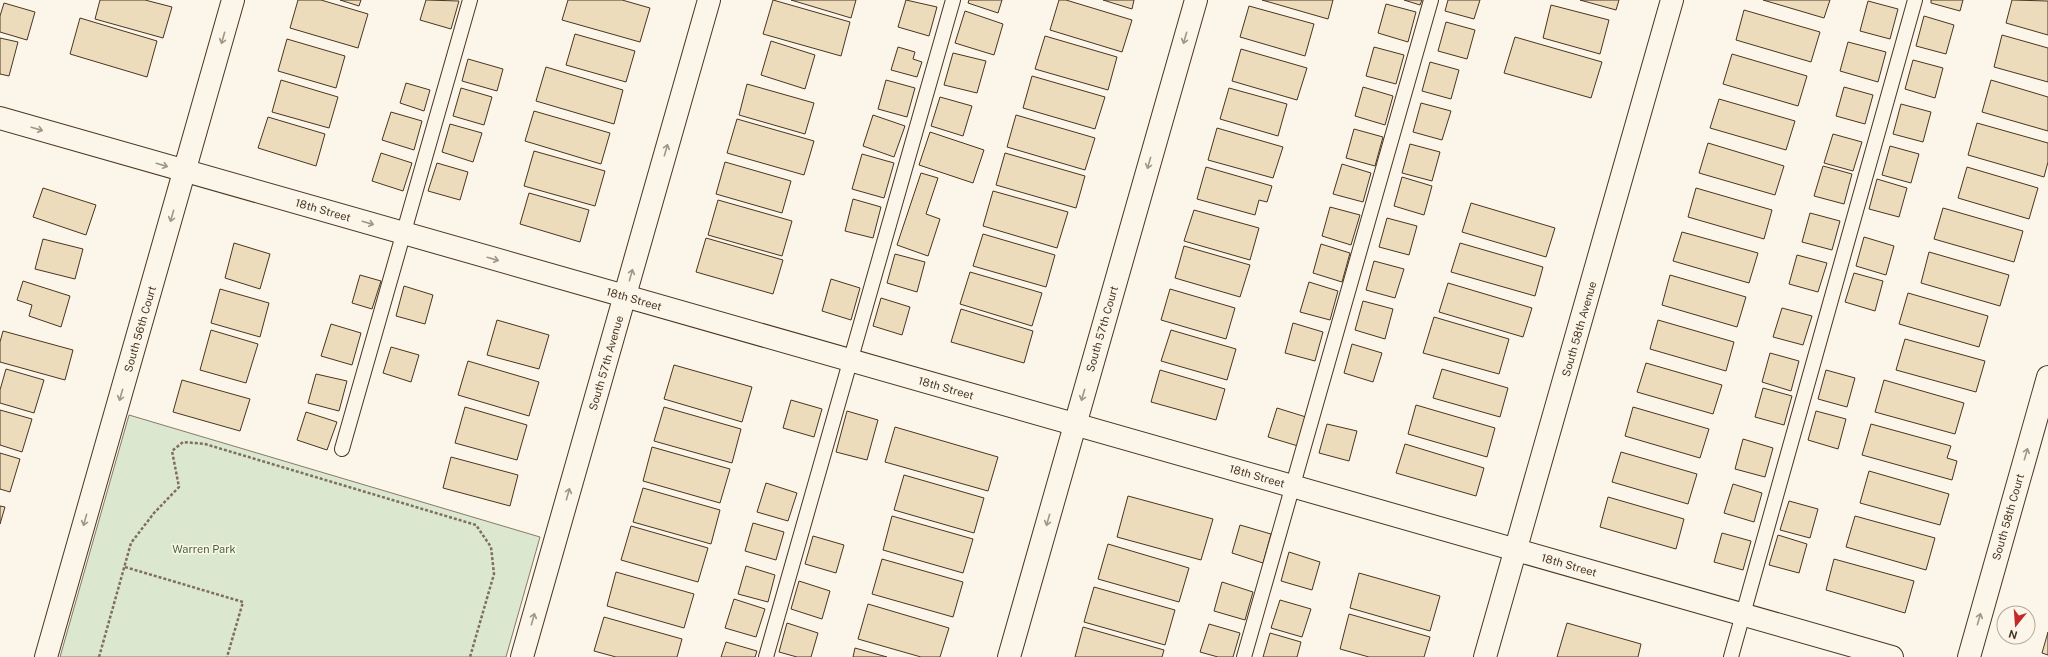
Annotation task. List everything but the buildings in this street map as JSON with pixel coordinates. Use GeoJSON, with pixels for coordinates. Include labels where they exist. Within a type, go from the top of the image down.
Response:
{"type":"FeatureCollection","features":[{"type":"Feature","properties":{"kind":"street","name":"South 56th Court"},"geometry":{"type":"LineString","coordinates":[[46,657],[233,0]]}},
{"type":"Feature","properties":{"kind":"street","name":"South 57th Avenue"},"geometry":{"type":"LineString","coordinates":[[522,657],[709,0]]}},
{"type":"Feature","properties":{"kind":"street","name":"South 57th Court"},"geometry":{"type":"LineString","coordinates":[[1009,657],[1196,0]]}},
{"type":"Feature","properties":{"kind":"street","name":"South 58th Avenue"},"geometry":{"type":"LineString","coordinates":[[1485,657],[1672,0]]}},
{"type":"Feature","properties":{"kind":"street","name":"18th Street"},"geometry":{"type":"LineString","coordinates":[[0,118],[1892,657]]}},
{"type":"Feature","properties":{"kind":"street","name":"South 58th Court"},"geometry":{"type":"LineString","coordinates":[[1969,657],[2048,377]]}},
{"type":"Feature","properties":{"kind":"lane"},"geometry":{"type":"LineString","coordinates":[[342,449],[470,0]]}},
{"type":"Feature","properties":{"kind":"lane"},"geometry":{"type":"LineString","coordinates":[[766,657],[953,0]]}},
{"type":"Feature","properties":{"kind":"lane"},"geometry":{"type":"LineString","coordinates":[[1244,657],[1431,0]]}},
{"type":"Feature","properties":{"kind":"lane"},"geometry":{"type":"LineString","coordinates":[[1730,657],[1915,0]]}},
{"type":"Feature","properties":{"kind":"path"},"geometry":{"type":"LineString","coordinates":[[99,657],[132,543],[154,513],[179,487],[172,451],[183,442],[206,444],[476,525],[491,547],[494,574],[470,657]]}},
{"type":"Feature","properties":{"kind":"path"},"geometry":{"type":"LineString","coordinates":[[125,566],[243,602],[227,657]]}},
{"type":"Feature","properties":{"kind":"green space","name":"Warren Park"},"geometry":{"type":"Polygon","coordinates":[[[129,415],[540,537],[506,657],[60,657],[129,415]]]}}]}
